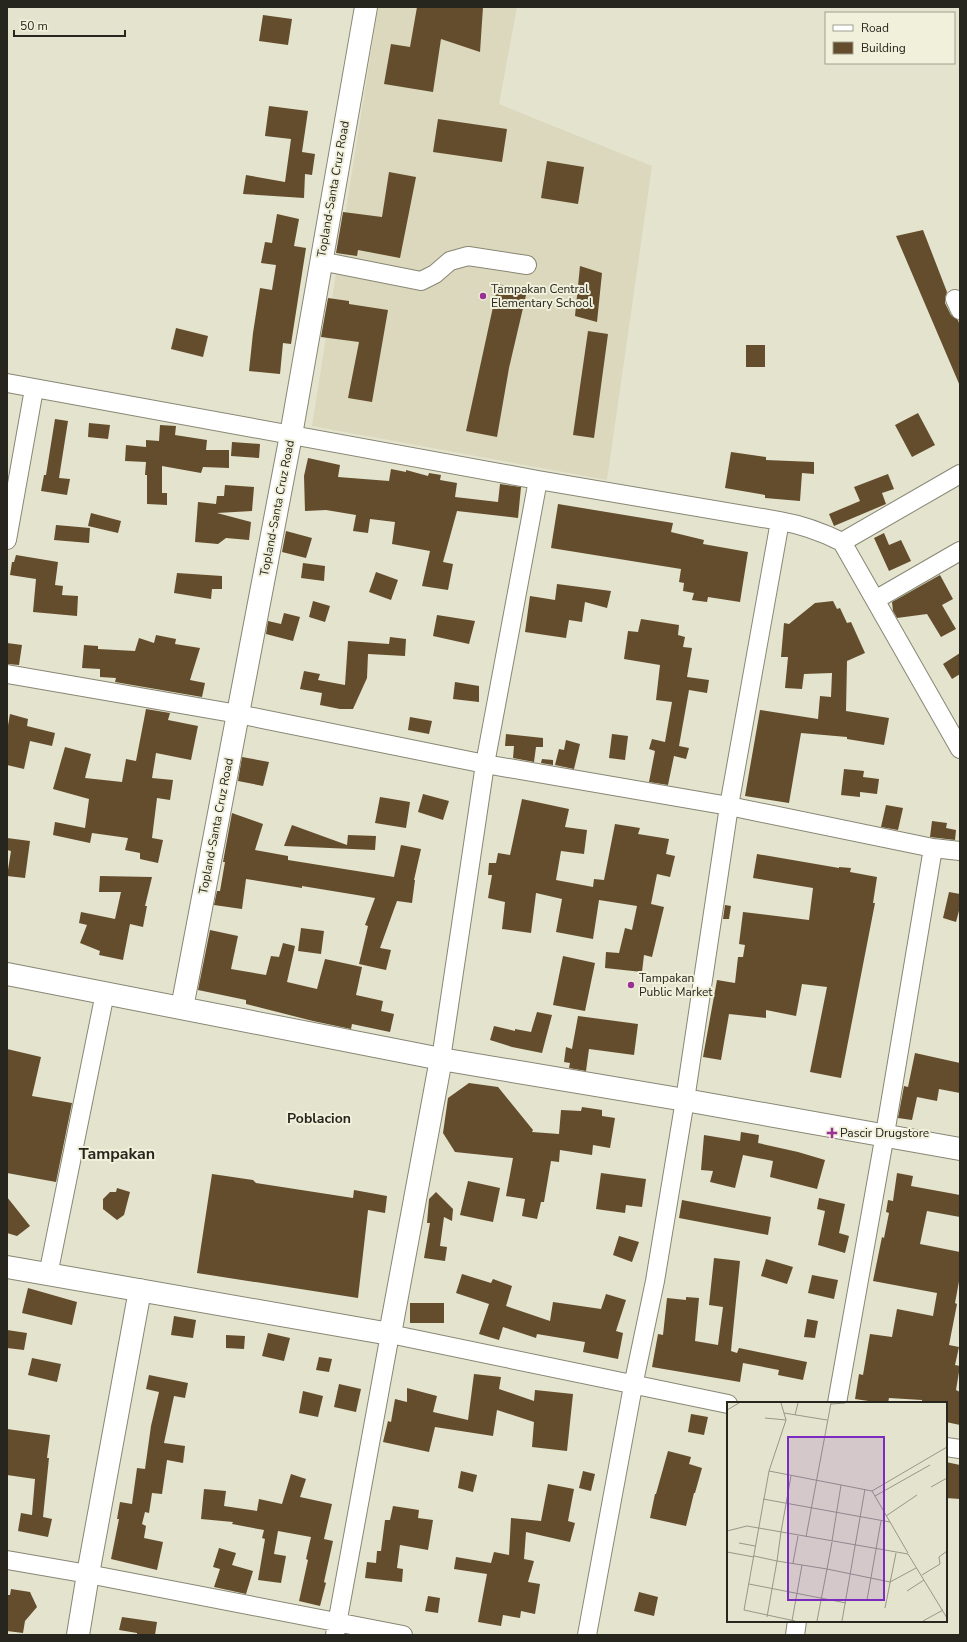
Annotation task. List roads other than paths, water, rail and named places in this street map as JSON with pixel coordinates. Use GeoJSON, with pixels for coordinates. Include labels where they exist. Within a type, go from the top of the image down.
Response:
{"type":"FeatureCollection","features":[{"type":"Feature","properties":{"kind":"main road","name":"Topland-Santa Cruz Road"},"geometry":{"type":"LineString","coordinates":[[182,1008],[291,435],[320,261],[366,7]]}},
{"type":"Feature","properties":{"kind":"main road"},"geometry":{"type":"LineString","coordinates":[[7,974],[441,1059],[885,1134],[960,1149]]}},
{"type":"Feature","properties":{"kind":"main road"},"geometry":{"type":"LineString","coordinates":[[7,1267],[390,1334],[441,1059]]}},
{"type":"Feature","properties":{"kind":"main road"},"geometry":{"type":"LineString","coordinates":[[78,1635],[140,1290]]}},
{"type":"Feature","properties":{"kind":"street"},"geometry":{"type":"LineString","coordinates":[[320,261],[421,281],[435,274],[450,261],[468,256],[527,265]]}},
{"type":"Feature","properties":{"kind":"street"},"geometry":{"type":"LineString","coordinates":[[7,383],[538,480],[780,521],[800,525],[823,533],[842,542],[960,749]]}},
{"type":"Feature","properties":{"kind":"street"},"geometry":{"type":"LineString","coordinates":[[7,540],[34,389]]}},
{"type":"Feature","properties":{"kind":"street"},"geometry":{"type":"LineString","coordinates":[[842,542],[960,474]]}},
{"type":"Feature","properties":{"kind":"street"},"geometry":{"type":"LineString","coordinates":[[441,1059],[485,764],[538,480]]}},
{"type":"Feature","properties":{"kind":"street"},"geometry":{"type":"LineString","coordinates":[[587,1635],[654,1281],[685,1100],[728,806],[780,521]]}},
{"type":"Feature","properties":{"kind":"street"},"geometry":{"type":"LineString","coordinates":[[875,600],[960,551]]}},
{"type":"Feature","properties":{"kind":"street"},"geometry":{"type":"LineString","coordinates":[[7,674],[238,714],[485,764],[728,806],[933,848],[960,851]]}},
{"type":"Feature","properties":{"kind":"street"},"geometry":{"type":"LineString","coordinates":[[837,1402],[885,1134],[933,848]]}},
{"type":"Feature","properties":{"kind":"street"},"geometry":{"type":"LineString","coordinates":[[48,1275],[105,993]]}},
{"type":"Feature","properties":{"kind":"street"},"geometry":{"type":"LineString","coordinates":[[336,1629],[390,1334],[633,1386],[727,1404]]}},
{"type":"Feature","properties":{"kind":"street"},"geometry":{"type":"LineString","coordinates":[[947,1447],[960,1449]]}},
{"type":"Feature","properties":{"kind":"street"},"geometry":{"type":"LineString","coordinates":[[7,1560],[88,1574],[336,1629],[403,1635]]}},
{"type":"Feature","properties":{"kind":"street"},"geometry":{"type":"LineString","coordinates":[[795,1635],[798,1622]]}},
{"type":"Feature","properties":{"kind":"place","name":"Tampakan Central Elementary School"},"geometry":{"type":"Point","coordinates":[483,296]}},
{"type":"Feature","properties":{"kind":"place","name":"Tampakan Public Market"},"geometry":{"type":"Point","coordinates":[631,985]}},
{"type":"Feature","properties":{"kind":"place","name":"Pascir Drugstore"},"geometry":{"type":"Point","coordinates":[832,1133]}},
{"type":"Feature","properties":{"kind":"district","name":"Poblacion"},"geometry":{"type":"Point","coordinates":[319,1118]}},
{"type":"Feature","properties":{"kind":"district","name":"Tampakan"},"geometry":{"type":"Point","coordinates":[117,1154]}}]}
